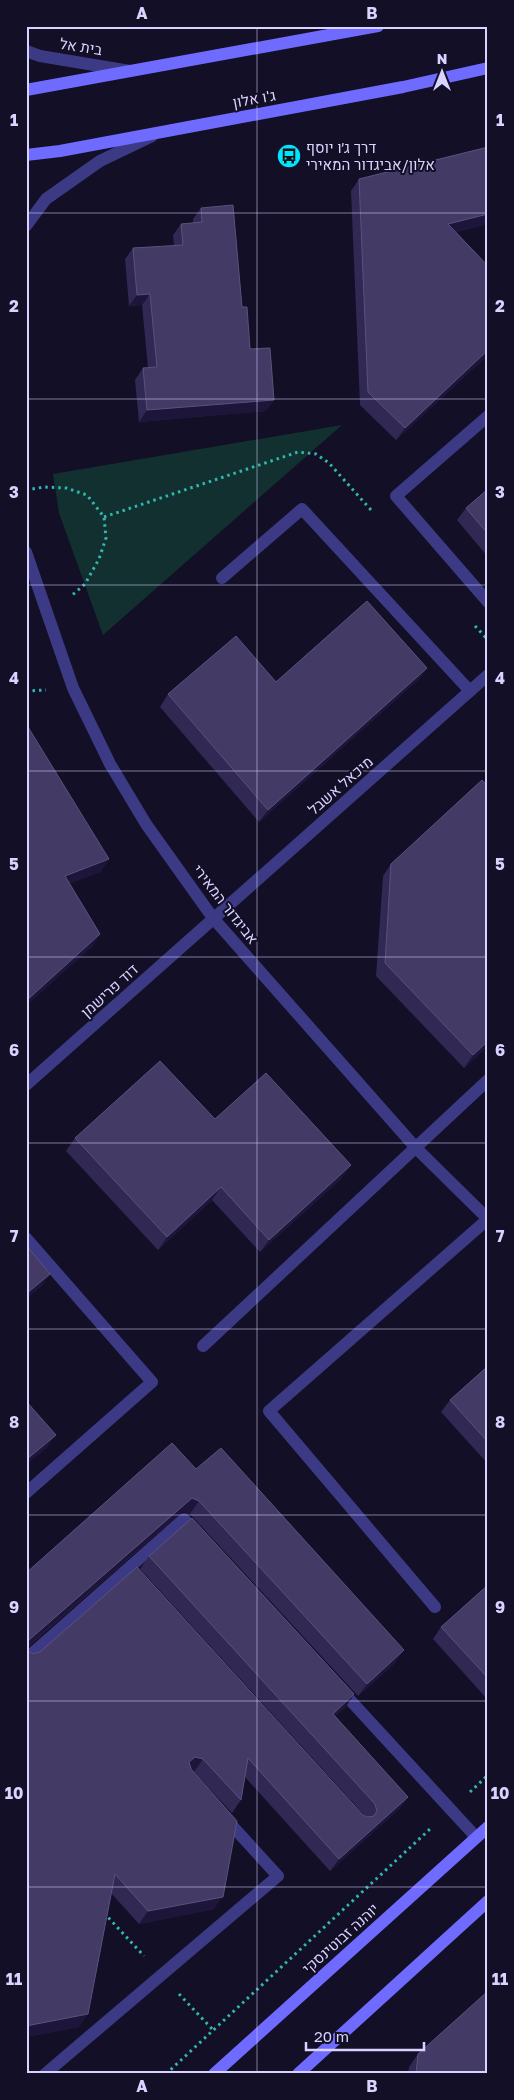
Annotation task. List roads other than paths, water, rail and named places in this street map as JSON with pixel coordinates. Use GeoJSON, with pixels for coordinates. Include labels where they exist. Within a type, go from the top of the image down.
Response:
{"type":"FeatureCollection","features":[{"type":"Feature","properties":{"kind":"main road"},"geometry":{"type":"LineString","coordinates":[[26,90],[378,26]]}},
{"type":"Feature","properties":{"kind":"main road","name":"ג'ו אלון"},"geometry":{"type":"LineString","coordinates":[[26,155],[403,87],[488,68]]}},
{"type":"Feature","properties":{"kind":"main road","name":"יוהנה זבוטינסקי"},"geometry":{"type":"LineString","coordinates":[[214,2074],[488,1827]]}},
{"type":"Feature","properties":{"kind":"main road"},"geometry":{"type":"LineString","coordinates":[[298,2074],[488,1901]]}},
{"type":"Feature","properties":{"kind":"street","name":"בית אל"},"geometry":{"type":"LineString","coordinates":[[26,50],[40,56],[132,71]]}},
{"type":"Feature","properties":{"kind":"street"},"geometry":{"type":"LineString","coordinates":[[26,226],[46,199],[100,161],[161,132]]}},
{"type":"Feature","properties":{"kind":"street"},"geometry":{"type":"LineString","coordinates":[[488,416],[396,496],[488,602]]}},
{"type":"Feature","properties":{"kind":"street"},"geometry":{"type":"LineString","coordinates":[[222,578],[302,509],[470,691]]}},
{"type":"Feature","properties":{"kind":"street","name":"אביגדור המאירי"},"geometry":{"type":"LineString","coordinates":[[26,552],[73,688],[110,764],[146,824],[213,918],[416,1148],[488,1219]]}},
{"type":"Feature","properties":{"kind":"street","name":"מיכאל אשבל"},"geometry":{"type":"LineString","coordinates":[[213,918],[488,675]]}},
{"type":"Feature","properties":{"kind":"street","name":"דוד פרישמן"},"geometry":{"type":"LineString","coordinates":[[26,1085],[213,918]]}},
{"type":"Feature","properties":{"kind":"street"},"geometry":{"type":"LineString","coordinates":[[203,1346],[488,1080]]}},
{"type":"Feature","properties":{"kind":"street"},"geometry":{"type":"LineString","coordinates":[[435,1607],[268,1411],[488,1219]]}},
{"type":"Feature","properties":{"kind":"street"},"geometry":{"type":"LineString","coordinates":[[26,1238],[152,1382],[26,1493]]}},
{"type":"Feature","properties":{"kind":"street"},"geometry":{"type":"LineString","coordinates":[[26,1659],[132,1572],[184,1519],[204,1541]]}},
{"type":"Feature","properties":{"kind":"street"},"geometry":{"type":"LineString","coordinates":[[331,1679],[476,1837]]}},
{"type":"Feature","properties":{"kind":"street"},"geometry":{"type":"LineString","coordinates":[[45,2074],[278,1876],[213,1805]]}},
{"type":"Feature","properties":{"kind":"place","name":"דרך ג׳ו יוסף אלון/אביגדור המאירי"},"geometry":{"type":"Point","coordinates":[289,156]}}]}
